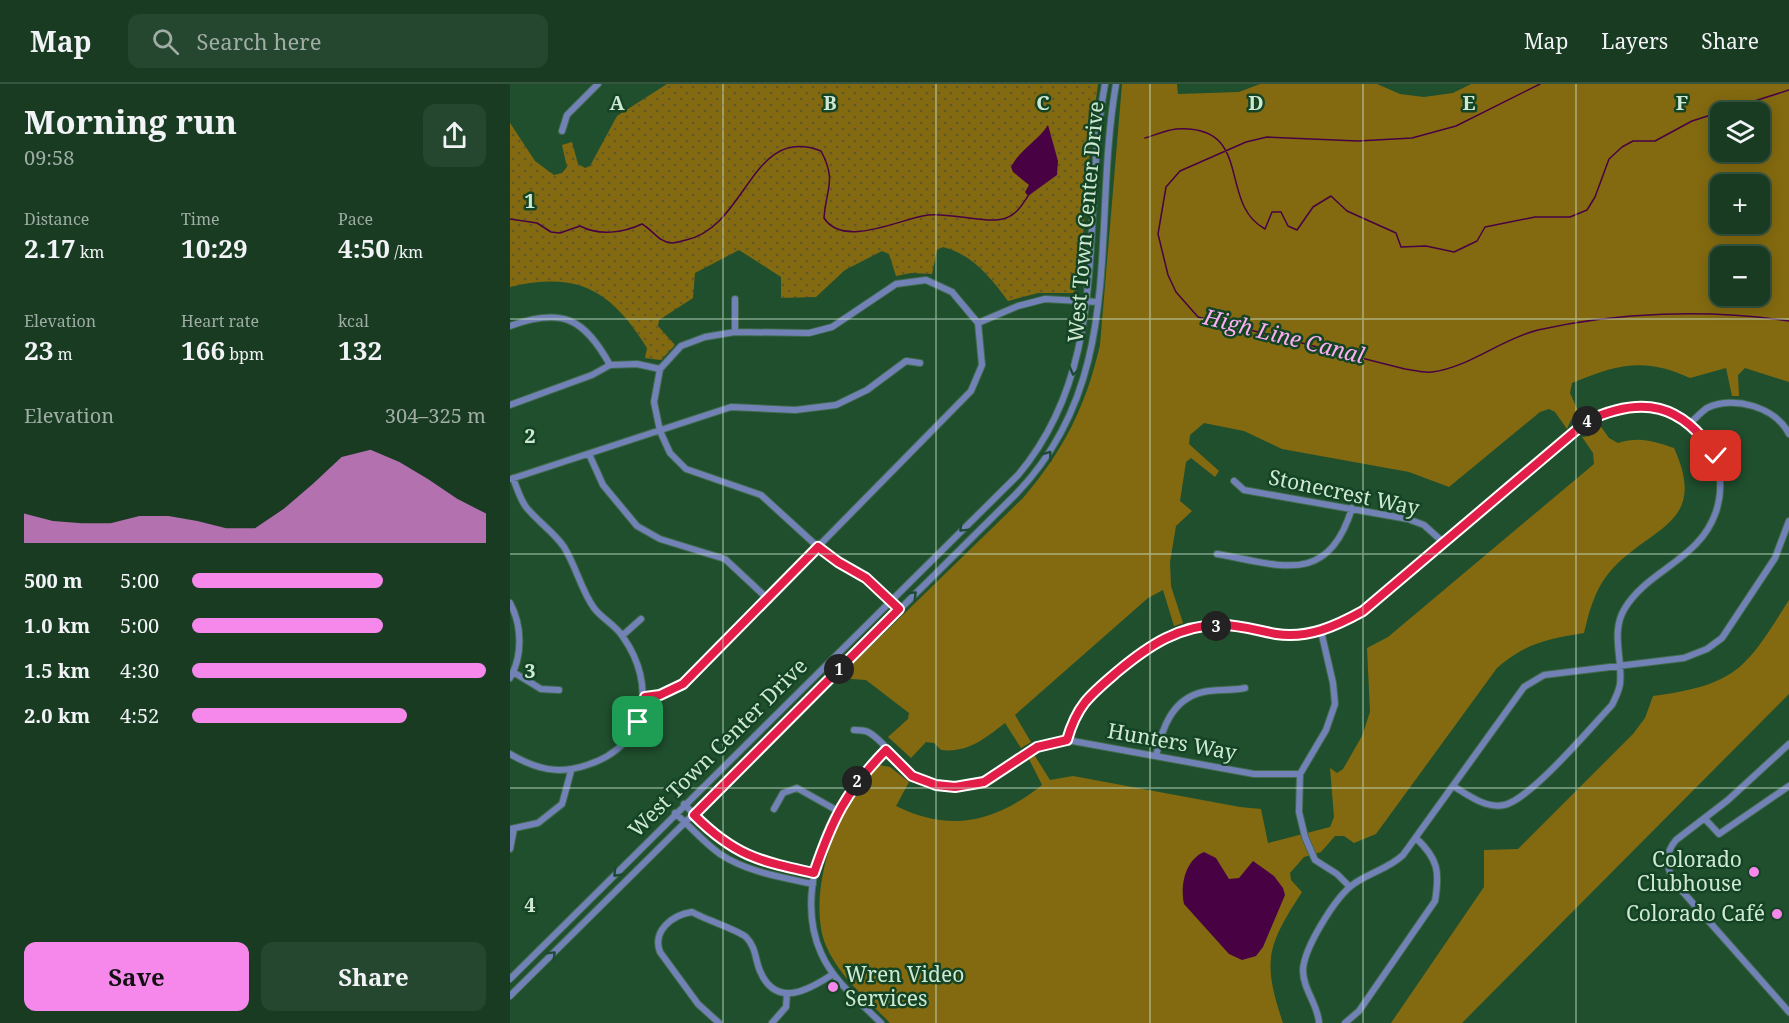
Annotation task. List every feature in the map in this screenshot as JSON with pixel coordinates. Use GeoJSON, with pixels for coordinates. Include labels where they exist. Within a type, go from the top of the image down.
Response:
{"type":"FeatureCollection","features":[{"type":"Feature","properties":{"kind":"street"},"geometry":{"type":"LineString","coordinates":[[562,131],[567,115],[598,84]]}},
{"type":"Feature","properties":{"kind":"street","name":"West Town Center Drive"},"geometry":{"type":"LineString","coordinates":[[510,979],[1018,475],[1043,442],[1073,378],[1082,337],[1095,162],[1105,84]]}},
{"type":"Feature","properties":{"kind":"street","name":"West Town Center Drive"},"geometry":{"type":"LineString","coordinates":[[510,996],[1021,489],[1052,450],[1069,419],[1084,381],[1094,338],[1107,164],[1116,84]]}},
{"type":"Feature","properties":{"kind":"street"},"geometry":{"type":"LineString","coordinates":[[645,697],[660,695],[683,684],[768,599],[818,547],[971,391],[982,365],[978,323],[952,292],[926,280],[896,284],[832,327],[809,333],[735,332],[705,337],[681,346],[660,369],[654,402],[660,431],[670,453],[686,469],[761,495],[818,547],[866,578],[899,609]]}},
{"type":"Feature","properties":{"kind":"street"},"geometry":{"type":"LineString","coordinates":[[735,299],[735,332]]}},
{"type":"Feature","properties":{"kind":"street"},"geometry":{"type":"LineString","coordinates":[[978,323],[1018,306],[1045,299],[1098,302]]}},
{"type":"Feature","properties":{"kind":"street"},"geometry":{"type":"LineString","coordinates":[[510,326],[532,318],[558,317],[576,323],[596,339],[610,365]]}},
{"type":"Feature","properties":{"kind":"street"},"geometry":{"type":"LineString","coordinates":[[510,754],[527,764],[548,771],[571,771],[601,761],[626,741],[638,722],[645,697],[642,674],[623,635],[594,608],[563,546],[524,505],[511,478],[731,407],[795,410],[836,405],[867,390],[906,361],[920,363]]}},
{"type":"Feature","properties":{"kind":"street"},"geometry":{"type":"LineString","coordinates":[[510,405],[592,375],[610,365],[637,364],[660,369]]}},
{"type":"Feature","properties":{"kind":"street"},"geometry":{"type":"LineString","coordinates":[[1689,424],[1707,409],[1728,403],[1752,406],[1770,413],[1787,425],[1789,434]]}},
{"type":"Feature","properties":{"kind":"street"},"geometry":{"type":"LineString","coordinates":[[1067,740],[1074,716],[1090,696],[1137,654],[1170,635],[1194,628],[1222,625],[1279,634],[1321,631],[1363,611],[1587,421],[1613,409],[1639,404],[1673,414],[1689,424],[1716,456],[1722,480],[1716,507],[1697,544],[1642,588],[1624,609],[1617,633],[1620,686],[1612,705],[1523,796],[1503,806],[1482,803],[1453,786]]}},
{"type":"Feature","properties":{"kind":"street"},"geometry":{"type":"LineString","coordinates":[[589,454],[603,485],[637,526],[660,539],[725,559],[768,599]]}},
{"type":"Feature","properties":{"kind":"street","name":"Stonecrest Way"},"geometry":{"type":"LineString","coordinates":[[1233,481],[1245,490],[1408,519],[1424,525],[1444,543]]}},
{"type":"Feature","properties":{"kind":"street"},"geometry":{"type":"LineString","coordinates":[[1217,554],[1287,567],[1312,562],[1336,545],[1345,530],[1352,508]]}},
{"type":"Feature","properties":{"kind":"street"},"geometry":{"type":"LineString","coordinates":[[1319,1023],[1306,989],[1304,970],[1308,947],[1350,887],[1391,867],[1416,838],[1524,687],[1544,675],[1684,658],[1707,649],[1722,638],[1775,558],[1789,521]]}},
{"type":"Feature","properties":{"kind":"street"},"geometry":{"type":"LineString","coordinates":[[510,603],[519,625],[520,641],[512,675],[541,689],[559,690]]}},
{"type":"Feature","properties":{"kind":"street"},"geometry":{"type":"LineString","coordinates":[[623,635],[641,619]]}},
{"type":"Feature","properties":{"kind":"street"},"geometry":{"type":"LineString","coordinates":[[1321,631],[1334,683],[1335,704],[1326,730],[1300,774],[1299,812],[1307,843],[1316,860],[1337,874],[1350,887]]}},
{"type":"Feature","properties":{"kind":"street"},"geometry":{"type":"LineString","coordinates":[[1156,756],[1161,730],[1172,712],[1186,700],[1203,692],[1245,688]]}},
{"type":"Feature","properties":{"kind":"street","name":"Hunters Way"},"geometry":{"type":"LineString","coordinates":[[854,730],[868,732],[912,776],[936,785],[955,787],[984,782],[1037,747],[1067,740],[1254,774],[1300,774]]}},
{"type":"Feature","properties":{"kind":"street"},"geometry":{"type":"LineString","coordinates":[[1789,744],[1705,819],[1671,846],[1667,860],[1669,874],[1789,1012]]}},
{"type":"Feature","properties":{"kind":"street"},"geometry":{"type":"LineString","coordinates":[[881,1023],[833,974],[815,937],[811,901],[814,873],[838,811],[850,789],[886,750]]}},
{"type":"Feature","properties":{"kind":"street"},"geometry":{"type":"LineString","coordinates":[[510,849],[512,829],[538,823],[562,804],[571,771]]}},
{"type":"Feature","properties":{"kind":"street"},"geometry":{"type":"LineString","coordinates":[[1705,819],[1719,834],[1789,786]]}},
{"type":"Feature","properties":{"kind":"street"},"geometry":{"type":"LineString","coordinates":[[774,809],[783,793],[797,788],[838,811]]}},
{"type":"Feature","properties":{"kind":"street"},"geometry":{"type":"LineString","coordinates":[[684,804],[721,841],[743,854],[814,873]]}},
{"type":"Feature","properties":{"kind":"street"},"geometry":{"type":"LineString","coordinates":[[675,813],[718,852],[736,863],[762,873],[813,884]]}},
{"type":"Feature","properties":{"kind":"street"},"geometry":{"type":"LineString","coordinates":[[1345,1023],[1359,1011],[1436,901],[1439,880],[1433,854],[1416,838]]}},
{"type":"Feature","properties":{"kind":"street"},"geometry":{"type":"LineString","coordinates":[[719,1023],[698,1004],[660,952],[657,943],[659,933],[674,917],[692,912],[744,935],[753,946],[761,974],[778,991],[787,993],[813,987],[833,974]]}},
{"type":"Feature","properties":{"kind":"street"},"geometry":{"type":"LineString","coordinates":[[772,1023],[786,1007],[787,993]]}},
{"type":"Feature","properties":{"kind":"shaded area"},"geometry":{"type":"Polygon","coordinates":[[[667,84],[1098,84],[1091,135],[1079,286],[1073,293],[1038,293],[1008,301],[988,276],[972,261],[943,247],[937,250],[932,274],[911,273],[896,276],[889,254],[882,251],[845,270],[816,297],[781,298],[781,277],[739,250],[695,273],[693,298],[659,320],[658,326],[675,345],[661,360],[645,358],[647,348],[634,328],[606,299],[590,290],[574,284],[555,282],[510,287],[510,123],[535,161],[554,175],[562,173],[567,167],[562,145],[572,142],[578,164],[585,168],[590,166],[617,116],[667,84]]]}},
{"type":"Feature","properties":{"kind":"shaded area"},"geometry":{"type":"Polygon","coordinates":[[[1122,84],[1177,84],[1178,94],[1239,92],[1260,84],[1377,84],[1400,94],[1424,97],[1453,93],[1471,84],[1789,84],[1789,382],[1745,368],[1738,375],[1739,396],[1732,396],[1726,368],[1690,378],[1674,371],[1645,365],[1603,371],[1572,383],[1570,393],[1579,413],[1571,420],[1567,429],[1555,412],[1549,409],[1540,412],[1449,487],[1409,472],[1282,449],[1244,431],[1204,423],[1190,435],[1189,444],[1219,471],[1215,477],[1191,458],[1186,462],[1180,501],[1192,511],[1176,526],[1170,562],[1171,586],[1183,623],[1174,626],[1163,590],[1148,598],[1015,715],[1031,742],[1021,748],[1005,723],[968,747],[941,750],[934,743],[926,742],[911,758],[888,737],[908,719],[909,713],[866,680],[838,678],[1023,498],[1038,480],[1072,426],[1100,345],[1122,84]]]}},
{"type":"Feature","properties":{"kind":"shaded area"},"geometry":{"type":"Polygon","coordinates":[[[1048,125],[1058,161],[1057,175],[1028,196],[1025,192],[1029,185],[1013,172],[1011,167],[1019,155],[1048,125]]]}},
{"type":"Feature","properties":{"kind":"shaded area"},"geometry":{"type":"Polygon","coordinates":[[[1599,424],[1609,438],[1618,443],[1646,440],[1674,448],[1683,474],[1684,494],[1679,510],[1669,523],[1624,558],[1608,574],[1596,595],[1584,633],[1538,643],[1518,653],[1497,668],[1376,834],[1354,843],[1344,836],[1335,836],[1321,852],[1304,857],[1290,873],[1291,880],[1302,892],[1275,941],[1271,969],[1276,1002],[1283,1023],[890,1023],[841,971],[822,935],[820,900],[822,881],[837,827],[856,795],[879,765],[890,767],[909,782],[896,806],[935,819],[972,820],[1007,808],[1024,798],[1042,785],[1029,759],[1035,756],[1050,780],[1073,776],[1261,809],[1268,843],[1330,827],[1334,817],[1330,768],[1337,773],[1343,769],[1362,736],[1370,712],[1367,648],[1388,637],[1594,464],[1593,453],[1582,437],[1590,436],[1599,424]]]}},
{"type":"Feature","properties":{"kind":"shaded area"},"geometry":{"type":"Polygon","coordinates":[[[1789,600],[1789,694],[1462,1023],[1391,1023],[1484,887],[1484,850],[1518,849],[1633,734],[1645,718],[1653,696],[1704,686],[1722,679],[1749,658],[1789,600]]]}},
{"type":"Feature","properties":{"kind":"shaded area"},"geometry":{"type":"Polygon","coordinates":[[[1204,852],[1216,858],[1229,879],[1239,878],[1253,861],[1274,876],[1283,888],[1285,895],[1263,947],[1256,956],[1242,960],[1229,954],[1184,904],[1185,874],[1192,861],[1204,852]]]}},
{"type":"Feature","properties":{"kind":"waterway","name":"High Line Canal"},"geometry":{"type":"LineString","coordinates":[[1540,84],[1456,126],[1412,138],[1358,141],[1267,137],[1246,142],[1180,171],[1166,187],[1158,234],[1168,275],[1176,292],[1198,317],[1425,372],[1459,365],[1524,334],[1600,319],[1695,314],[1789,321]]}},
{"type":"Feature","properties":{"kind":"waterway"},"geometry":{"type":"LineString","coordinates":[[1145,138],[1176,129],[1201,131],[1216,139],[1226,152],[1242,202],[1251,217],[1265,229],[1272,212],[1281,212],[1288,226],[1297,230],[1313,207],[1331,196],[1347,211],[1396,233],[1401,247],[1426,246],[1454,252],[1477,241],[1485,227],[1535,217],[1570,217],[1587,210],[1595,197],[1609,159],[1633,141],[1655,141],[1692,121],[1789,90]]}},
{"type":"Feature","properties":{"kind":"waterway"},"geometry":{"type":"LineString","coordinates":[[510,219],[537,223],[551,232],[560,233],[580,226],[595,231],[611,232],[627,230],[642,224],[667,242],[679,242],[707,231],[738,199],[764,164],[779,152],[798,146],[821,151],[830,177],[824,218],[833,227],[845,231],[874,229],[928,215],[998,220],[1013,214],[1028,196]]}},
{"type":"Feature","properties":{"kind":"place","name":"Colorado Clubhouse"},"geometry":{"type":"Point","coordinates":[1754,872]}},
{"type":"Feature","properties":{"kind":"place","name":"Colorado Café"},"geometry":{"type":"Point","coordinates":[1777,914]}},
{"type":"Feature","properties":{"kind":"place","name":"Wren Video Services"},"geometry":{"type":"Point","coordinates":[833,987]}},
{"type":"Feature","properties":{"kind":"route"},"geometry":{"type":"LineString","coordinates":[[638,722],[645,697],[660,695],[683,684],[818,547],[855,574],[866,578],[881,589],[899,609],[694,815],[721,841],[743,854],[814,873],[828,833],[850,789],[886,750],[912,776],[936,785],[955,787],[984,782],[1000,774],[1020,757],[1037,747],[1067,740],[1074,716],[1081,705],[1137,654],[1170,635],[1194,628],[1222,625],[1279,634],[1303,634],[1321,631],[1344,622],[1363,611],[1587,421],[1613,409],[1639,404],[1673,414],[1689,424],[1708,442],[1716,456]]}}]}
